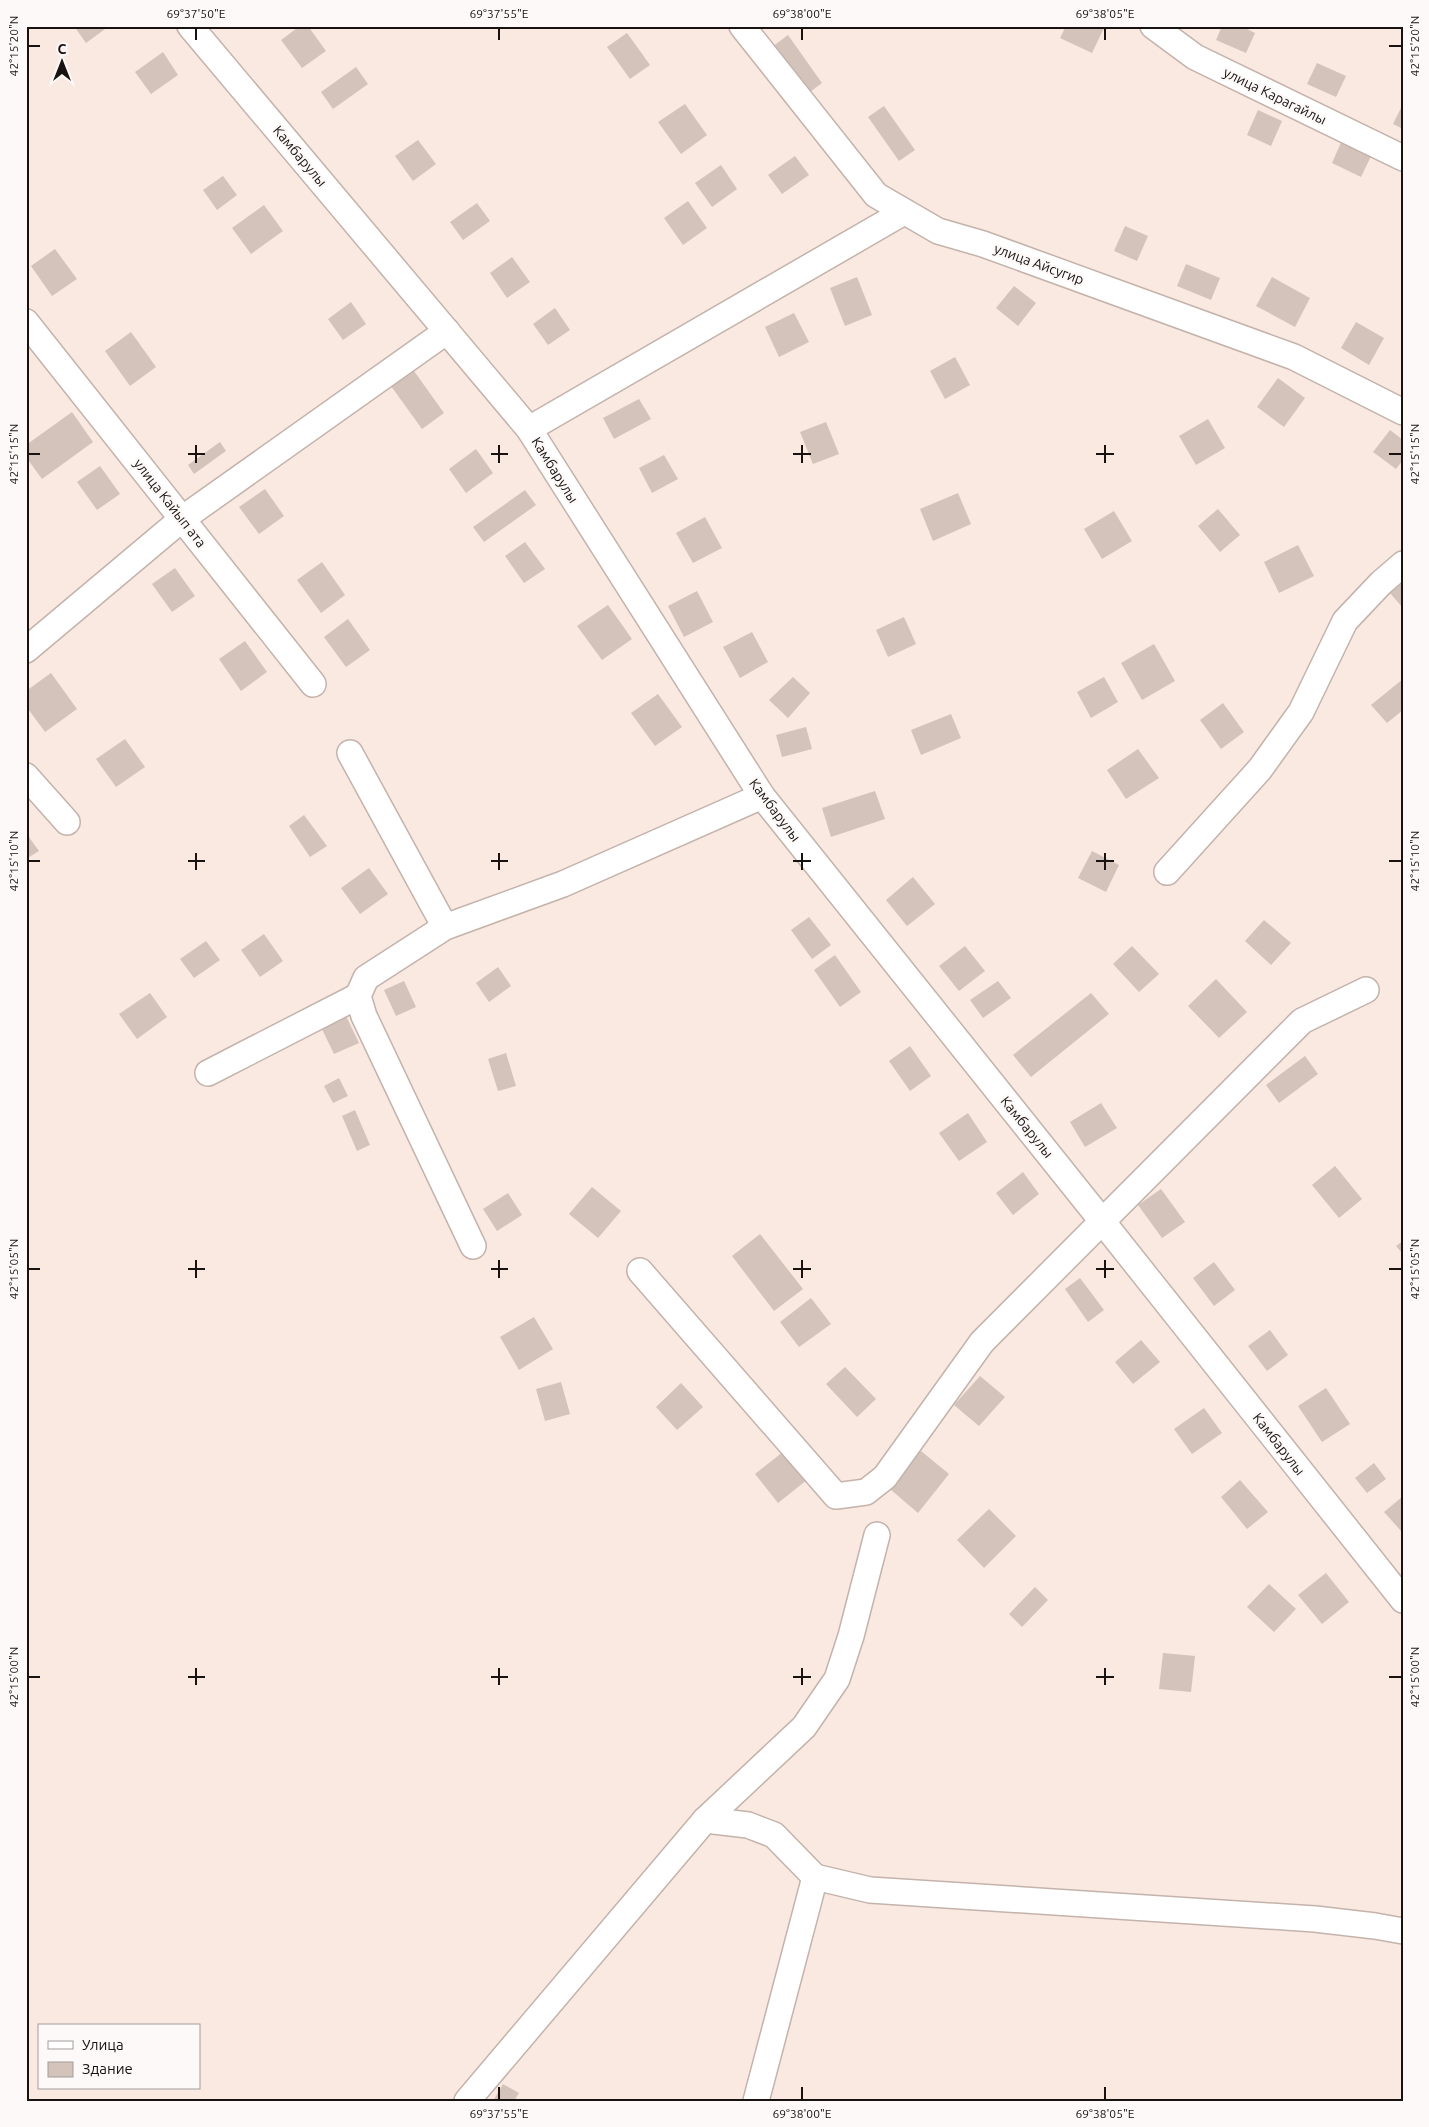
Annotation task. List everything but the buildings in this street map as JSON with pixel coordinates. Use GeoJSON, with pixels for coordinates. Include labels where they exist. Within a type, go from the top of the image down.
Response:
{"type":"FeatureCollection","features":[{"type":"Feature","properties":{"kind":"street","name":"Камбарулы"},"geometry":{"type":"LineString","coordinates":[[190,26],[529,429],[762,796],[1102,1220],[1403,1600]]}},
{"type":"Feature","properties":{"kind":"street","name":"улица Айсугир"},"geometry":{"type":"LineString","coordinates":[[742,26],[876,196],[938,231],[983,244],[1294,357],[1403,412]]}},
{"type":"Feature","properties":{"kind":"street","name":"улица Карагайлы"},"geometry":{"type":"LineString","coordinates":[[1152,26],[1195,57],[1403,158]]}},
{"type":"Feature","properties":{"kind":"street"},"geometry":{"type":"LineString","coordinates":[[529,429],[904,212]]}},
{"type":"Feature","properties":{"kind":"street","name":"улица Кайып ата"},"geometry":{"type":"LineString","coordinates":[[26,322],[313,684]]}},
{"type":"Feature","properties":{"kind":"street"},"geometry":{"type":"LineString","coordinates":[[26,650],[182,519],[447,331]]}},
{"type":"Feature","properties":{"kind":"street"},"geometry":{"type":"LineString","coordinates":[[1167,872],[1260,769],[1301,712],[1345,621],[1381,582],[1403,564]]}},
{"type":"Feature","properties":{"kind":"street"},"geometry":{"type":"LineString","coordinates":[[350,753],[445,927]]}},
{"type":"Feature","properties":{"kind":"street"},"geometry":{"type":"LineString","coordinates":[[26,776],[67,822]]}},
{"type":"Feature","properties":{"kind":"street"},"geometry":{"type":"LineString","coordinates":[[208,1073],[358,996],[366,978],[445,927],[563,884],[762,796]]}},
{"type":"Feature","properties":{"kind":"street"},"geometry":{"type":"LineString","coordinates":[[640,1271],[836,1496],[866,1492],[885,1477],[982,1342],[1102,1220],[1302,1021],[1366,990]]}},
{"type":"Feature","properties":{"kind":"street"},"geometry":{"type":"LineString","coordinates":[[358,996],[364,1016],[473,1246]]}},
{"type":"Feature","properties":{"kind":"street"},"geometry":{"type":"LineString","coordinates":[[467,2101],[705,1820],[804,1727],[837,1679],[851,1636],[878,1535]]}},
{"type":"Feature","properties":{"kind":"street"},"geometry":{"type":"LineString","coordinates":[[705,1820],[748,1825],[774,1835],[815,1877],[870,1890],[1315,1919],[1403,1931]]}},
{"type":"Feature","properties":{"kind":"street"},"geometry":{"type":"LineString","coordinates":[[756,2101],[815,1877]]}}]}
